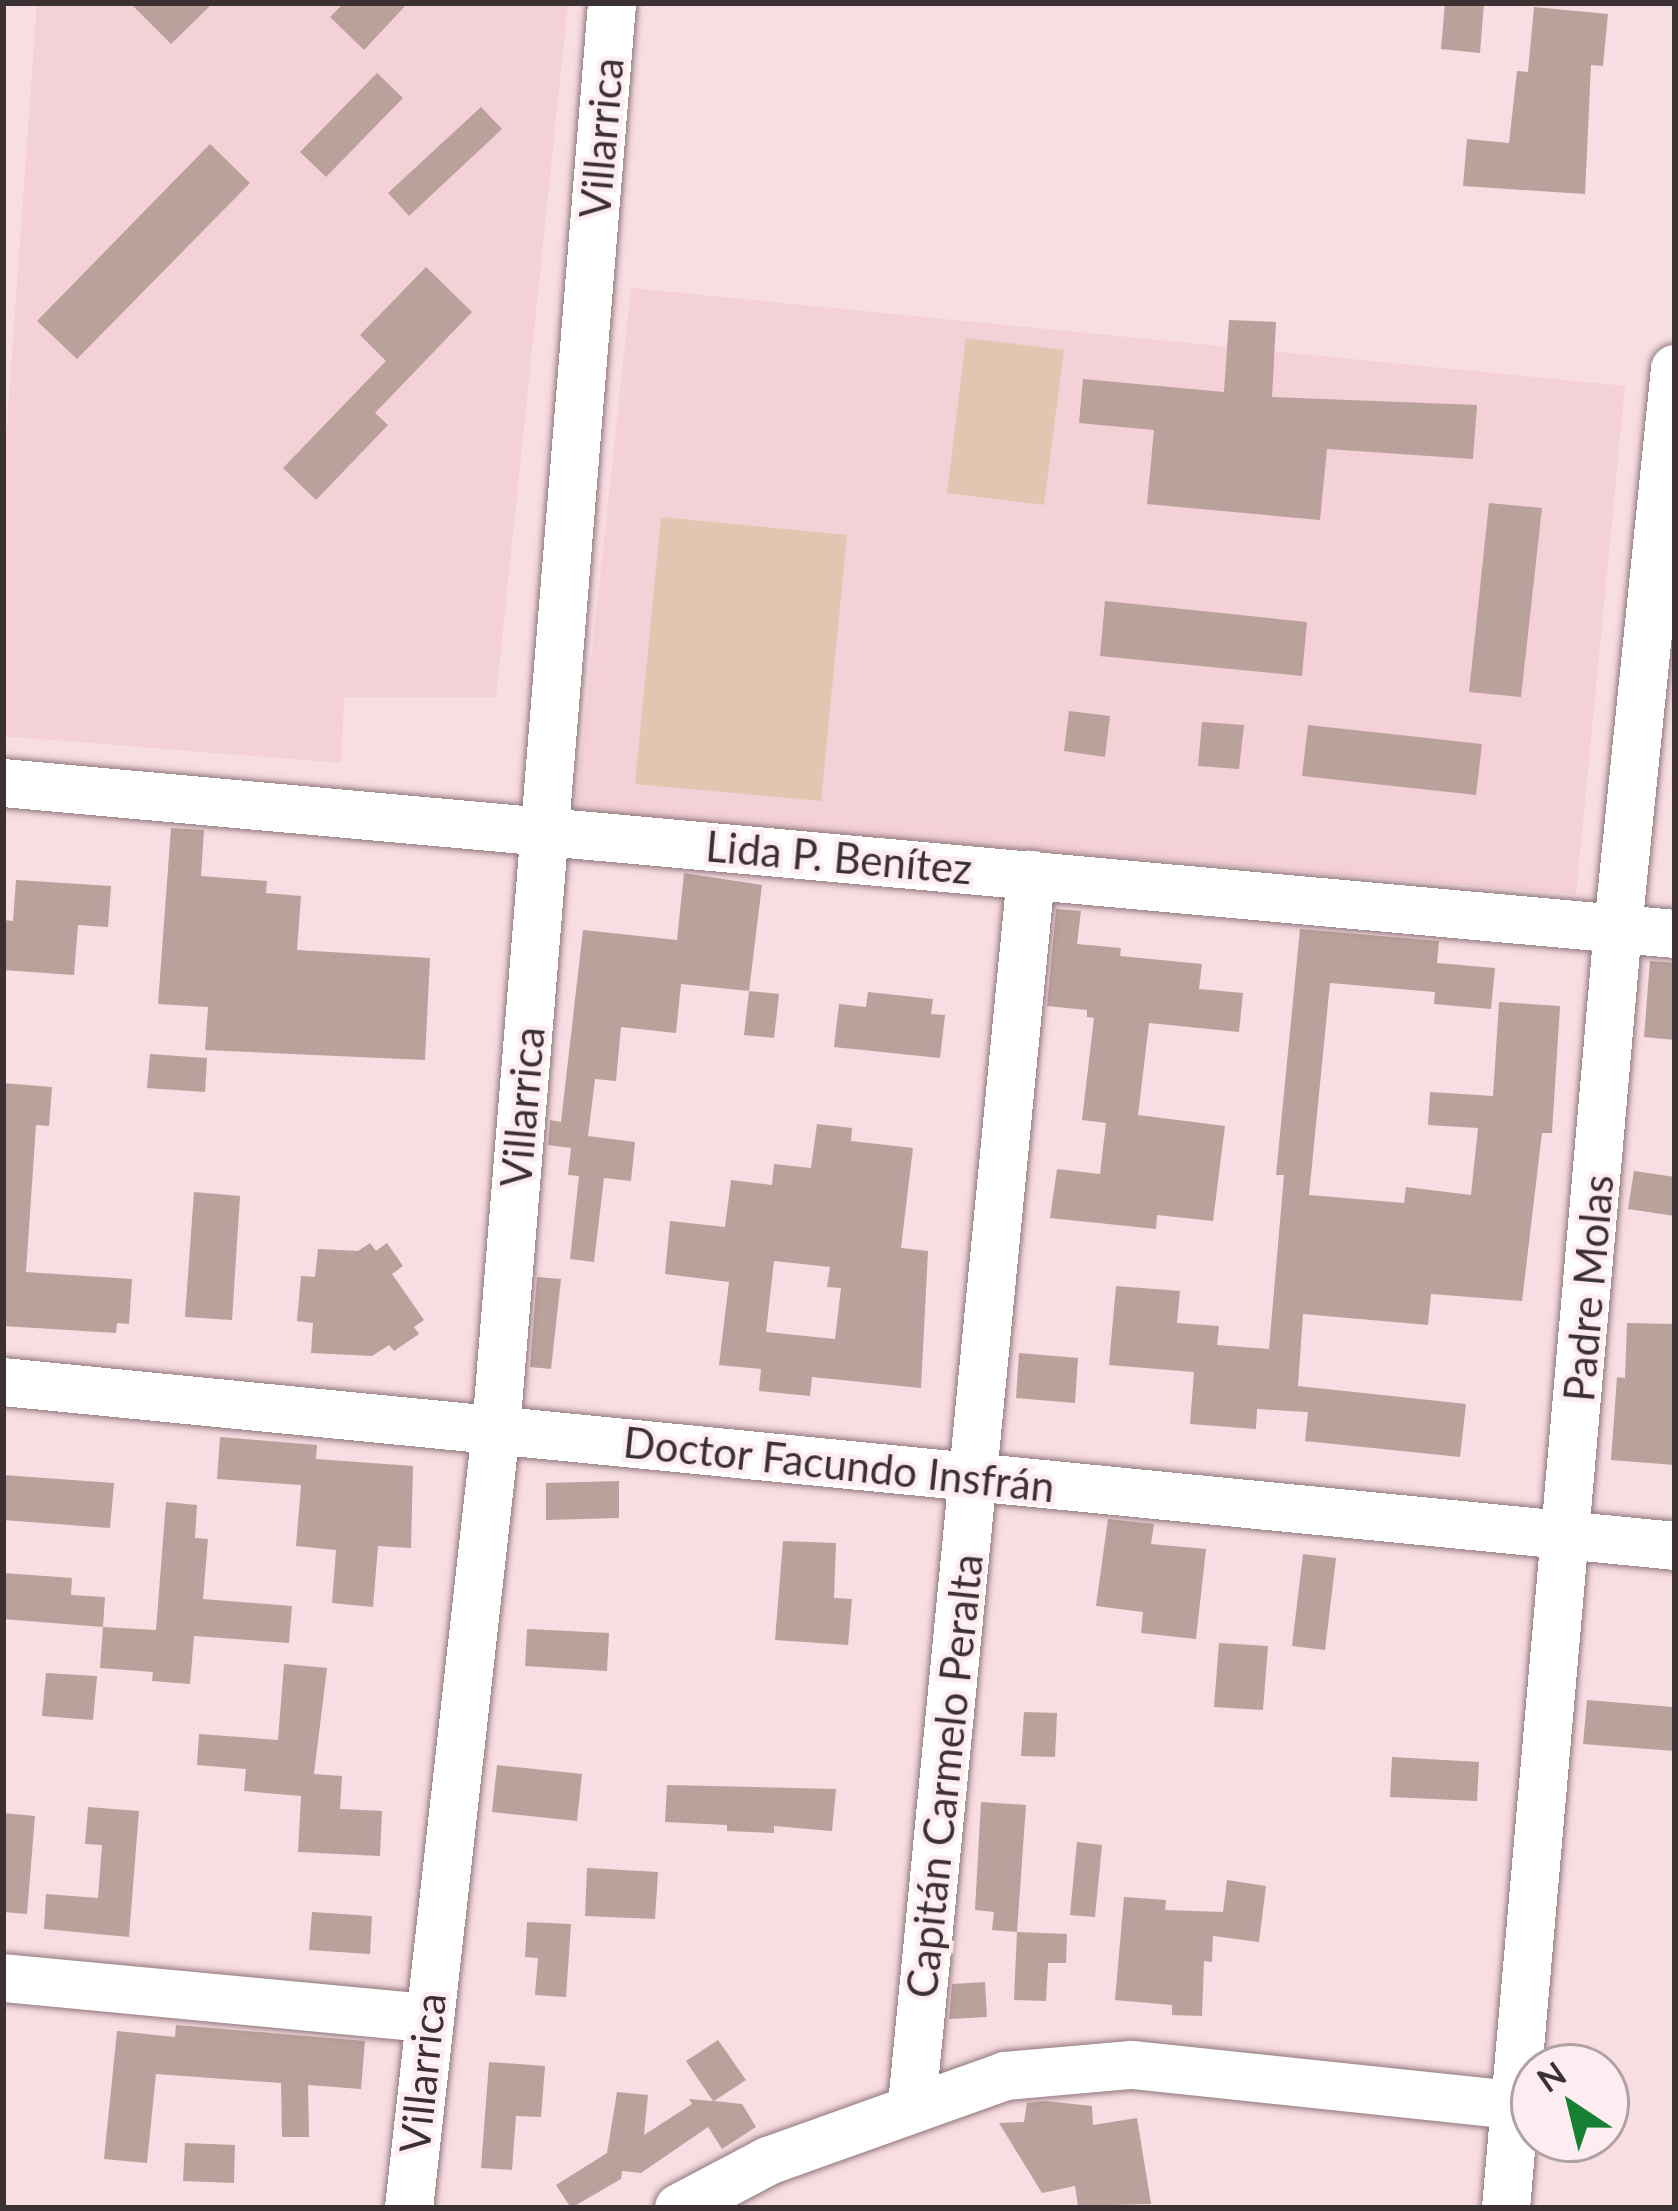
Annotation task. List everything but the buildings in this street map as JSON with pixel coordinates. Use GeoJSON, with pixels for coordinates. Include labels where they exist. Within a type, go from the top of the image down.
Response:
{"type":"FeatureCollection","features":[{"type":"Feature","properties":{"kind":"street","name":"Villarrica"},"geometry":{"type":"LineString","coordinates":[[409,2208],[426,2018],[496,1430],[612,3]]}},
{"type":"Feature","properties":{"kind":"street","name":"Padre Molas"},"geometry":{"type":"LineString","coordinates":[[1520,2043],[1618,928],[1675,368]]}},
{"type":"Feature","properties":{"kind":"street","name":"Lida P. Benítez"},"geometry":{"type":"LineString","coordinates":[[3,783],[1675,934]]}},
{"type":"Feature","properties":{"kind":"street","name":"Capitán Carmelo Peralta"},"geometry":{"type":"LineString","coordinates":[[912,2105],[1030,874]]}},
{"type":"Feature","properties":{"kind":"street","name":"Doctor Facundo Insfrán"},"geometry":{"type":"LineString","coordinates":[[3,1382],[1675,1546]]}},
{"type":"Feature","properties":{"kind":"street"},"geometry":{"type":"LineString","coordinates":[[3,1978],[426,2018]]}},
{"type":"Feature","properties":{"kind":"street"},"geometry":{"type":"LineString","coordinates":[[680,2208],[768,2161],[912,2105],[1005,2076],[1132,2065],[1510,2105]]}},
{"type":"Feature","properties":{"kind":"street","name":"Padre Molas"},"geometry":{"type":"LineString","coordinates":[[1506,2208],[1510,2156]]}},
{"type":"Feature","properties":{"kind":"shaded area"},"geometry":{"type":"Polygon","coordinates":[[[37,3],[568,3],[496,697],[344,697],[341,763],[3,736],[3,480],[37,3]]]}},
{"type":"Feature","properties":{"kind":"shaded area"},"geometry":{"type":"Polygon","coordinates":[[[631,288],[1625,386],[1576,894],[575,813],[631,288]]]}},
{"type":"Feature","properties":{"kind":"shaded area"},"geometry":{"type":"Polygon","coordinates":[[[966,338],[1064,350],[1044,505],[947,493],[966,338]]]}},
{"type":"Feature","properties":{"kind":"shaded area"},"geometry":{"type":"Polygon","coordinates":[[[661,517],[847,535],[821,801],[635,784],[661,517]]]}}]}
